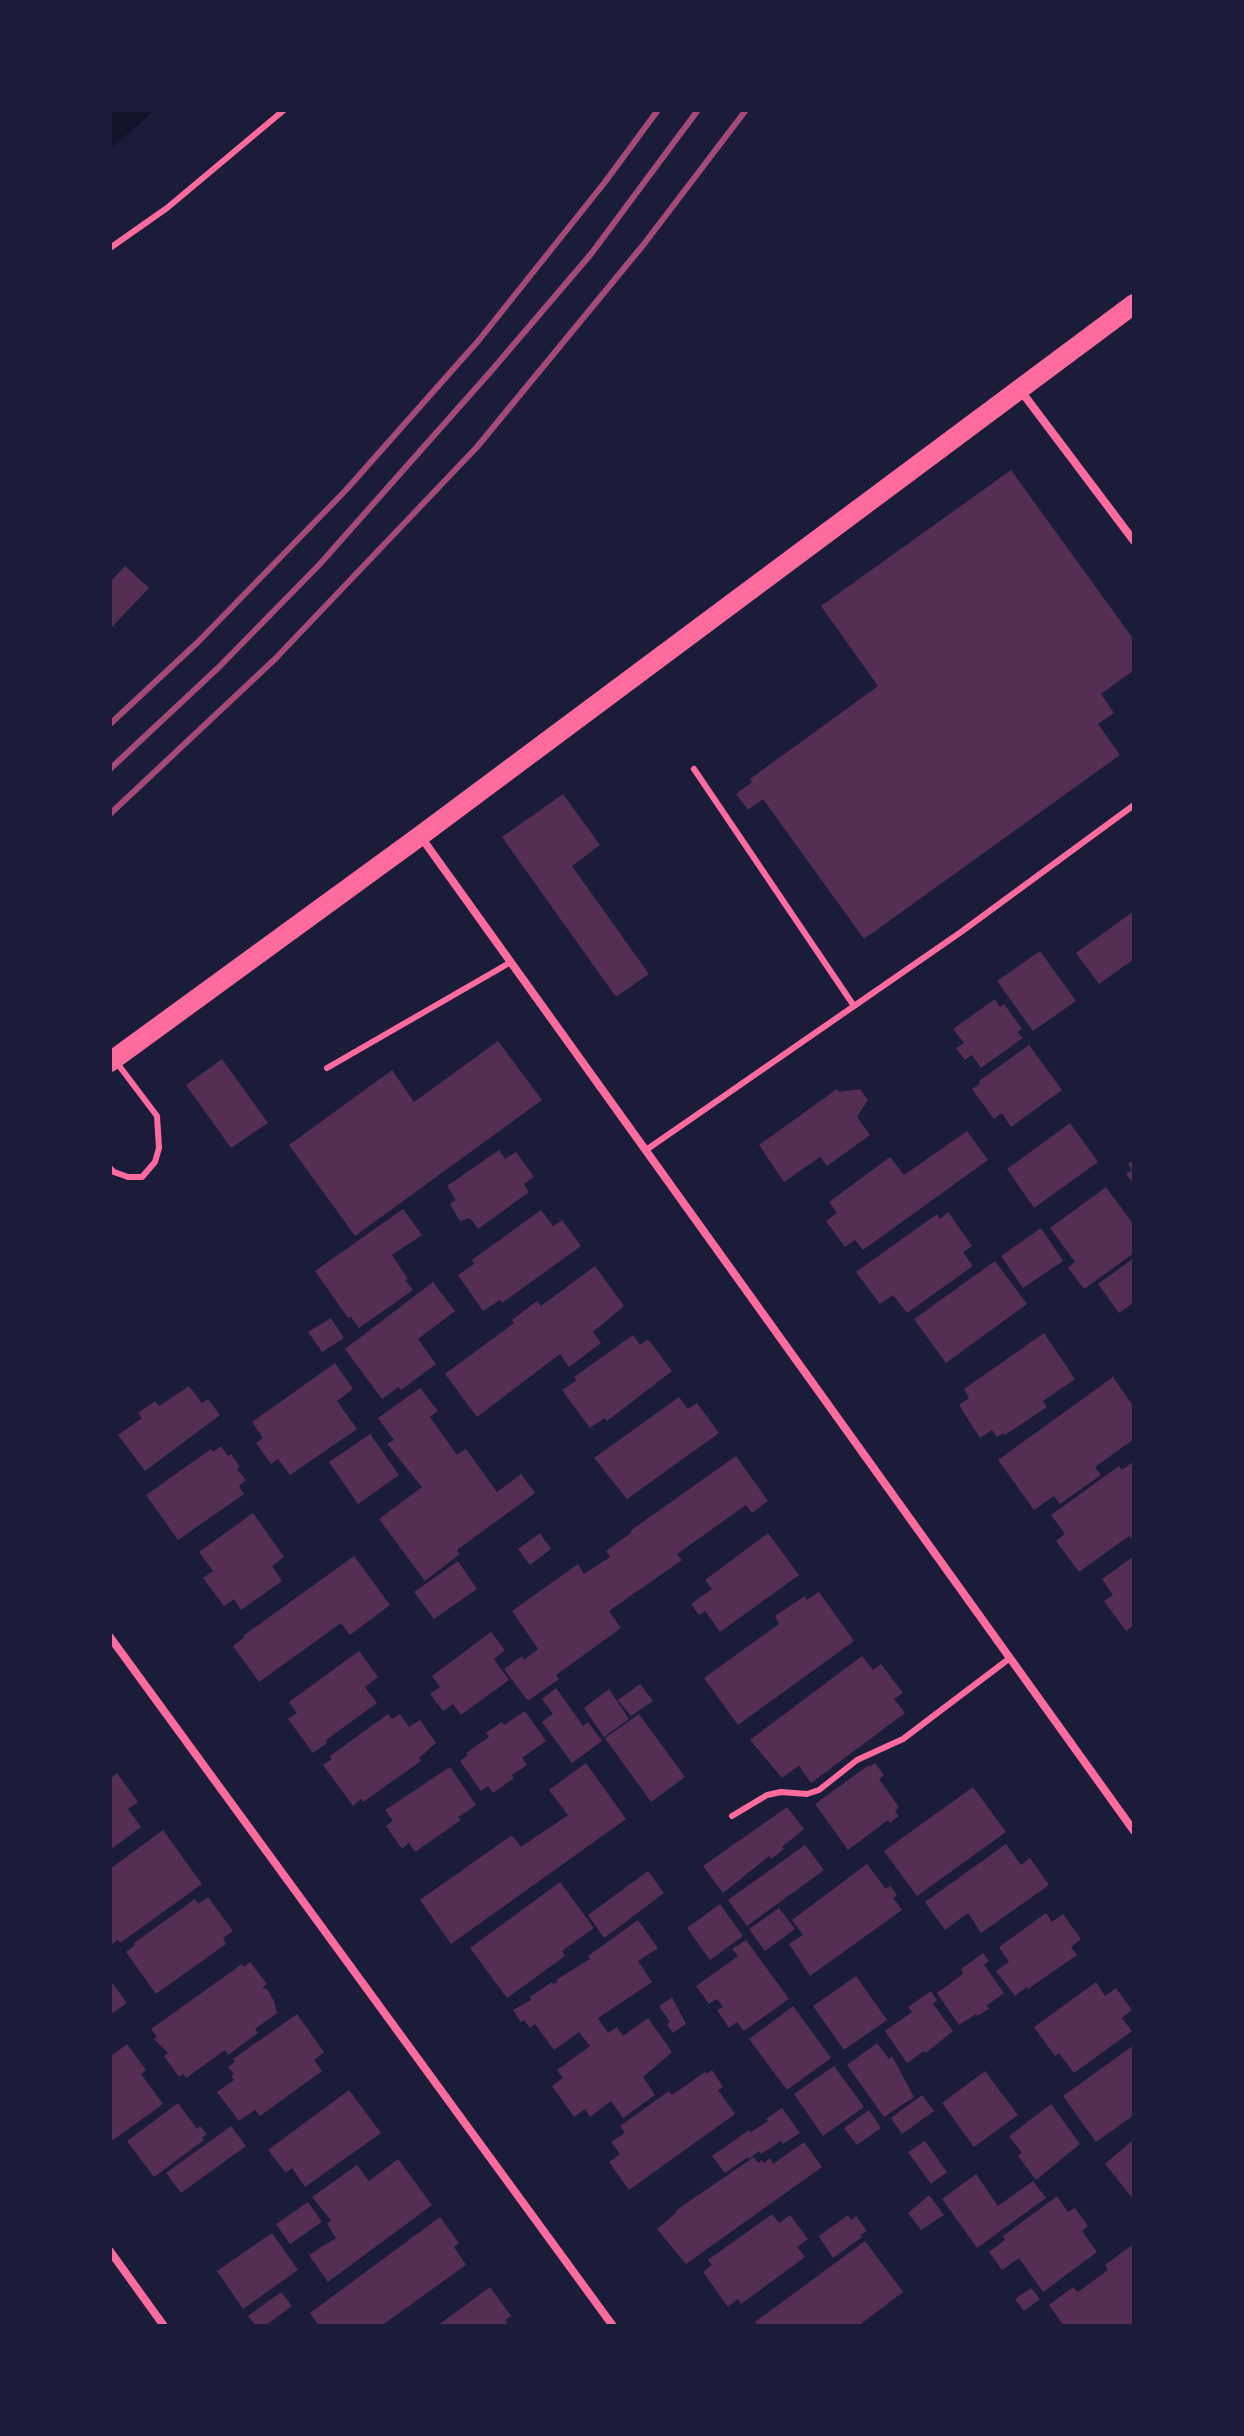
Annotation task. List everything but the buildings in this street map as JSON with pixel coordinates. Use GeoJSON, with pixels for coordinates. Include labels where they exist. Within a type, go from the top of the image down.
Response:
{"type":"FeatureCollection","features":[{"type":"Feature","properties":{"kind":"main road"},"geometry":{"type":"LineString","coordinates":[[112,1061],[1021,391],[1134,304]]}},
{"type":"Feature","properties":{"kind":"street"},"geometry":{"type":"LineString","coordinates":[[1021,391],[1134,541]]}},
{"type":"Feature","properties":{"kind":"street"},"geometry":{"type":"LineString","coordinates":[[420,836],[1134,1831]]}},
{"type":"Feature","properties":{"kind":"street"},"geometry":{"type":"LineString","coordinates":[[110,1637],[613,2326]]}},
{"type":"Feature","properties":{"kind":"street"},"geometry":{"type":"LineString","coordinates":[[110,2251],[164,2326]]}},
{"type":"Feature","properties":{"kind":"lane"},"geometry":{"type":"LineString","coordinates":[[110,248],[167,208],[284,110]]}},
{"type":"Feature","properties":{"kind":"lane"},"geometry":{"type":"LineString","coordinates":[[694,769],[854,1006]]}},
{"type":"Feature","properties":{"kind":"lane"},"geometry":{"type":"LineString","coordinates":[[646,1150],[961,932],[1134,805]]}},
{"type":"Feature","properties":{"kind":"lane"},"geometry":{"type":"LineString","coordinates":[[327,1068],[511,962]]}},
{"type":"Feature","properties":{"kind":"lane"},"geometry":{"type":"LineString","coordinates":[[110,1168],[128,1177],[142,1177],[155,1162],[159,1148],[157,1116],[112,1061]]}},
{"type":"Feature","properties":{"kind":"lane"},"geometry":{"type":"LineString","coordinates":[[732,1816],[767,1795],[781,1792],[807,1794],[819,1790],[857,1760],[903,1739],[1010,1658]]}},
{"type":"Feature","properties":{"kind":"shaded area"},"geometry":{"type":"Polygon","coordinates":[[[110,110],[155,110],[110,149],[110,110]]]}},
{"type":"Feature","properties":{"kind":"railway"},"geometry":{"type":"LineString","coordinates":[[110,724],[198,642],[346,490],[479,340],[658,110]]}},
{"type":"Feature","properties":{"kind":"railway"},"geometry":{"type":"LineString","coordinates":[[110,769],[218,668],[319,565],[591,254],[698,110]]}},
{"type":"Feature","properties":{"kind":"railway"},"geometry":{"type":"LineString","coordinates":[[110,814],[275,659],[477,447],[644,244],[746,110]]}}]}
